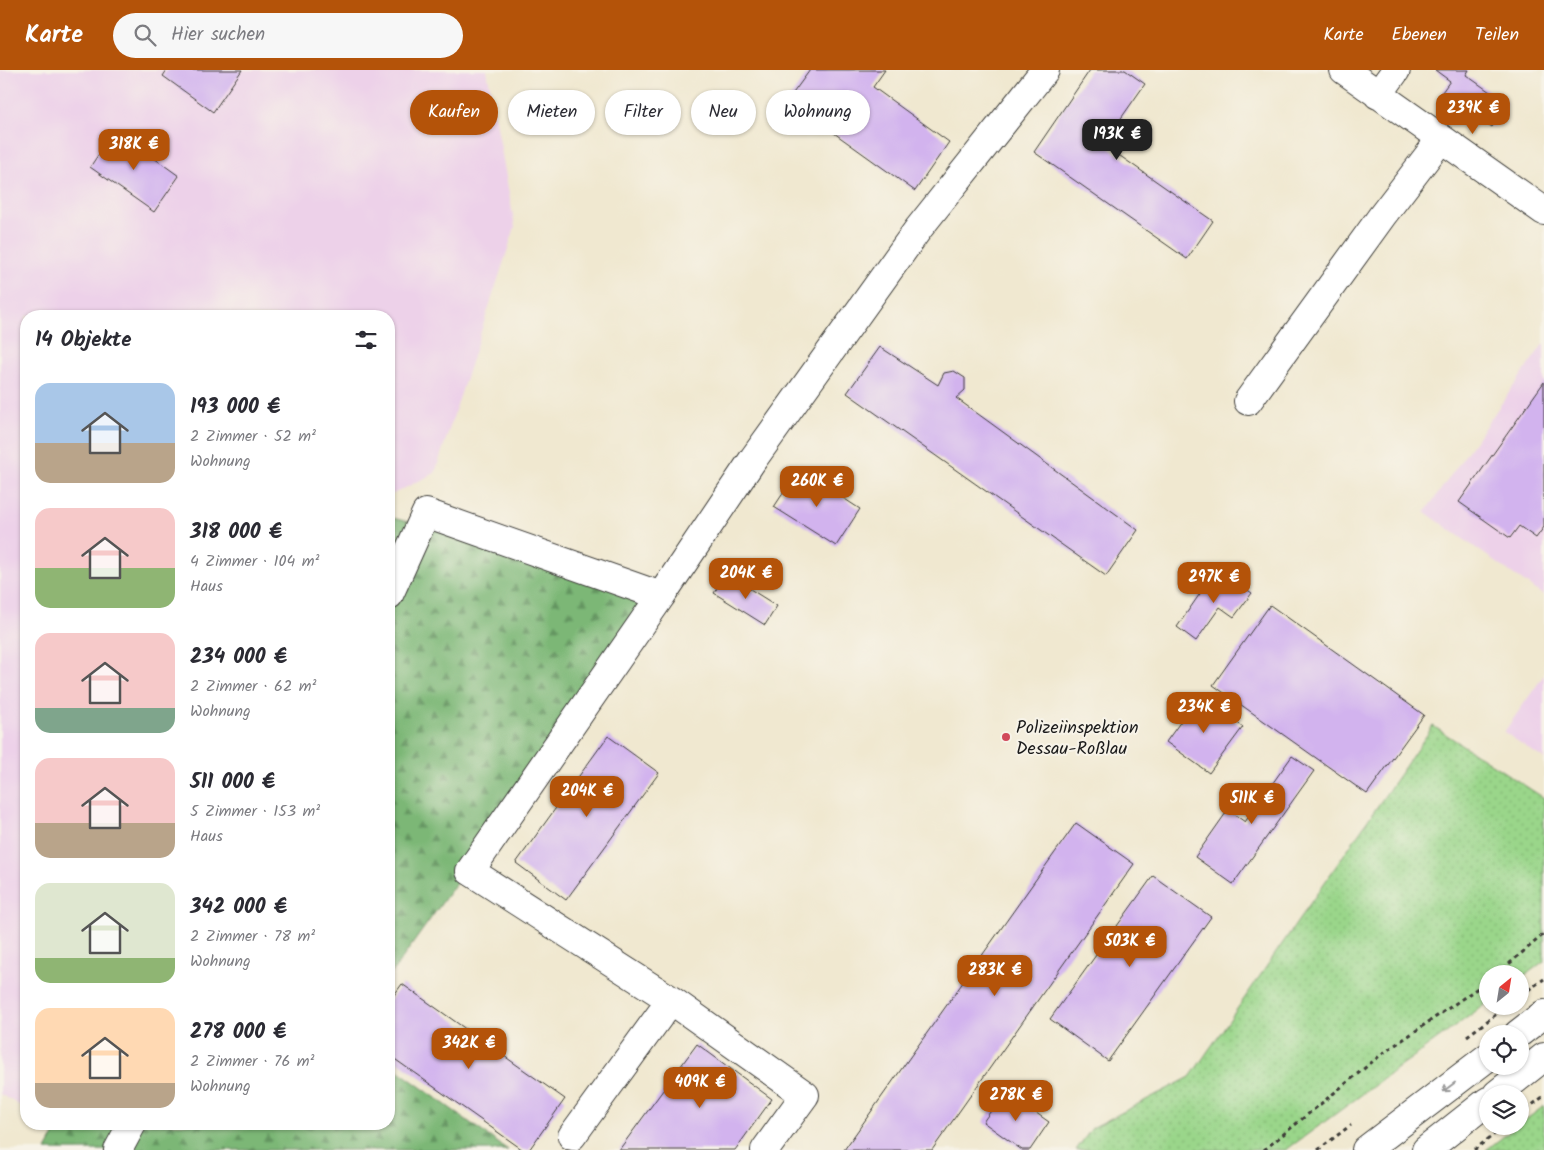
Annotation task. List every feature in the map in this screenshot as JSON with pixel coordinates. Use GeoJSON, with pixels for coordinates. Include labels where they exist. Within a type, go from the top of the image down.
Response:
{"type":"FeatureCollection","features":[{"type":"Feature","properties":{"kind":"main road"},"geometry":{"type":"LineString","coordinates":[[765,1150],[805,1095],[671,1000],[470,871],[661,596],[754,458],[919,228],[1045,70]]}},
{"type":"Feature","properties":{"kind":"main road"},"geometry":{"type":"LineString","coordinates":[[1344,70],[1544,211]]}},
{"type":"Feature","properties":{"kind":"main road"},"geometry":{"type":"LineString","coordinates":[[1378,95],[1396,70]]}},
{"type":"Feature","properties":{"kind":"main road"},"geometry":{"type":"LineString","coordinates":[[1248,401],[1382,216],[1441,139]]}},
{"type":"Feature","properties":{"kind":"main road"},"geometry":{"type":"LineString","coordinates":[[395,582],[426,513],[661,596]]}},
{"type":"Feature","properties":{"kind":"main road"},"geometry":{"type":"LineString","coordinates":[[572,1136],[671,1000]]}},
{"type":"Feature","properties":{"kind":"main road"},"geometry":{"type":"LineString","coordinates":[[1529,1026],[1544,1014]]}},
{"type":"Feature","properties":{"kind":"main road"},"geometry":{"type":"LineString","coordinates":[[1508,1085],[1544,1057]]}},
{"type":"Feature","properties":{"kind":"main road"},"geometry":{"type":"LineString","coordinates":[[1366,1150],[1479,1064]]}},
{"type":"Feature","properties":{"kind":"main road"},"geometry":{"type":"LineString","coordinates":[[1426,1150],[1479,1108]]}},
{"type":"Feature","properties":{"kind":"main road"},"geometry":{"type":"LineString","coordinates":[[118,1150],[129,1130]]}},
{"type":"Feature","properties":{"kind":"path"},"geometry":{"type":"LineString","coordinates":[[1508,965],[1544,934]]}},
{"type":"Feature","properties":{"kind":"path"},"geometry":{"type":"LineString","coordinates":[[1529,989],[1544,979]]}},
{"type":"Feature","properties":{"kind":"path"},"geometry":{"type":"LineString","coordinates":[[1264,1150],[1382,1054],[1479,987]]}},
{"type":"Feature","properties":{"kind":"path"},"geometry":{"type":"LineString","coordinates":[[1529,1107],[1544,1096]]}},
{"type":"Feature","properties":{"kind":"path"},"geometry":{"type":"LineString","coordinates":[[1474,1150],[1493,1135]]}},
{"type":"Feature","properties":{"kind":"shaded area"},"geometry":{"type":"Polygon","coordinates":[[[0,70],[487,70],[491,90],[410,90],[410,135],[498,135],[498,132],[515,227],[435,473],[395,493],[395,310],[20,310],[20,1106],[0,1094],[0,70]]]}},
{"type":"Feature","properties":{"kind":"shaded area"},"geometry":{"type":"Polygon","coordinates":[[[1544,343],[1544,596],[1425,512],[1544,343]]]}},
{"type":"Feature","properties":{"kind":"shaded area"},"geometry":{"type":"Polygon","coordinates":[[[1544,675],[1544,759],[1504,732],[1544,675]]]}},
{"type":"Feature","properties":{"kind":"green space"},"geometry":{"type":"Polygon","coordinates":[[[395,519],[556,559],[661,596],[395,969],[395,519]]]}},
{"type":"Feature","properties":{"kind":"green space"},"geometry":{"type":"Polygon","coordinates":[[[1433,726],[1544,798],[1544,961],[1529,972],[1529,965],[1479,965],[1479,1009],[1286,1150],[1076,1150],[1092,1128],[1190,1077],[1433,726]]]}},
{"type":"Feature","properties":{"kind":"green space"},"geometry":{"type":"Polygon","coordinates":[[[395,1068],[508,1150],[46,1150],[57,1130],[395,1130],[395,1068]]]}},
{"type":"Feature","properties":{"kind":"green space"},"geometry":{"type":"Polygon","coordinates":[[[1544,1106],[1544,1150],[1486,1150],[1505,1135],[1529,1135],[1529,1117],[1544,1106]]]}},
{"type":"Feature","properties":{"kind":"building"},"geometry":{"type":"Polygon","coordinates":[[[167,70],[242,70],[213,112],[163,76],[167,70]]]}},
{"type":"Feature","properties":{"kind":"building"},"geometry":{"type":"Polygon","coordinates":[[[810,70],[885,70],[873,87],[949,142],[915,191],[837,135],[870,135],[870,90],[795,90],[810,70]]]}},
{"type":"Feature","properties":{"kind":"building"},"geometry":{"type":"Polygon","coordinates":[[[1090,70],[1125,70],[1145,84],[1103,144],[1213,221],[1187,259],[1034,152],[1090,70]]]}},
{"type":"Feature","properties":{"kind":"building"},"geometry":{"type":"Polygon","coordinates":[[[1435,70],[1469,70],[1466,75],[1507,104],[1492,127],[1442,92],[1450,81],[1435,70]]]}},
{"type":"Feature","properties":{"kind":"building"},"geometry":{"type":"Polygon","coordinates":[[[115,130],[179,176],[154,212],[90,167],[115,130]]]}},
{"type":"Feature","properties":{"kind":"building"},"geometry":{"type":"Polygon","coordinates":[[[880,347],[938,385],[944,373],[954,371],[965,378],[965,390],[956,398],[1138,530],[1106,576],[847,393],[880,347]]]}},
{"type":"Feature","properties":{"kind":"building"},"geometry":{"type":"Polygon","coordinates":[[[1544,382],[1544,527],[1536,538],[1519,526],[1510,538],[1459,502],[1544,382]]]}},
{"type":"Feature","properties":{"kind":"building"},"geometry":{"type":"Polygon","coordinates":[[[799,469],[860,509],[836,546],[774,507],[799,469]]]}},
{"type":"Feature","properties":{"kind":"building"},"geometry":{"type":"Polygon","coordinates":[[[1217,569],[1252,593],[1234,617],[1220,607],[1196,641],[1177,627],[1217,569]]]}},
{"type":"Feature","properties":{"kind":"building"},"geometry":{"type":"Polygon","coordinates":[[[726,574],[777,606],[765,625],[714,593],[726,574]]]}},
{"type":"Feature","properties":{"kind":"building"},"geometry":{"type":"Polygon","coordinates":[[[1270,605],[1424,715],[1367,794],[1213,685],[1270,605]]]}},
{"type":"Feature","properties":{"kind":"building"},"geometry":{"type":"Polygon","coordinates":[[[1199,696],[1243,727],[1209,773],[1166,742],[1199,696]]]}},
{"type":"Feature","properties":{"kind":"building"},"geometry":{"type":"Polygon","coordinates":[[[608,736],[659,773],[566,900],[516,863],[608,736]]]}},
{"type":"Feature","properties":{"kind":"building"},"geometry":{"type":"Polygon","coordinates":[[[1292,756],[1314,771],[1233,884],[1195,857],[1228,810],[1245,822],[1292,756]]]}},
{"type":"Feature","properties":{"kind":"building"},"geometry":{"type":"Polygon","coordinates":[[[1076,823],[1134,864],[932,1150],[844,1150],[1076,823]]]}},
{"type":"Feature","properties":{"kind":"building"},"geometry":{"type":"Polygon","coordinates":[[[1153,876],[1211,917],[1108,1061],[1050,1019],[1153,876]]]}},
{"type":"Feature","properties":{"kind":"building"},"geometry":{"type":"Polygon","coordinates":[[[402,984],[565,1099],[529,1150],[523,1150],[395,1059],[395,994],[402,984]]]}},
{"type":"Feature","properties":{"kind":"building"},"geometry":{"type":"Polygon","coordinates":[[[697,1044],[772,1099],[735,1150],[619,1150],[697,1044]]]}},
{"type":"Feature","properties":{"kind":"building"},"geometry":{"type":"Polygon","coordinates":[[[1005,1091],[1049,1122],[1030,1150],[1022,1150],[983,1122],[1005,1091]]]}},
{"type":"Feature","properties":{"kind":"place","name":"Polizeiinspektion Dessau-Roßlau"},"geometry":{"type":"Point","coordinates":[1006,737]}}]}
